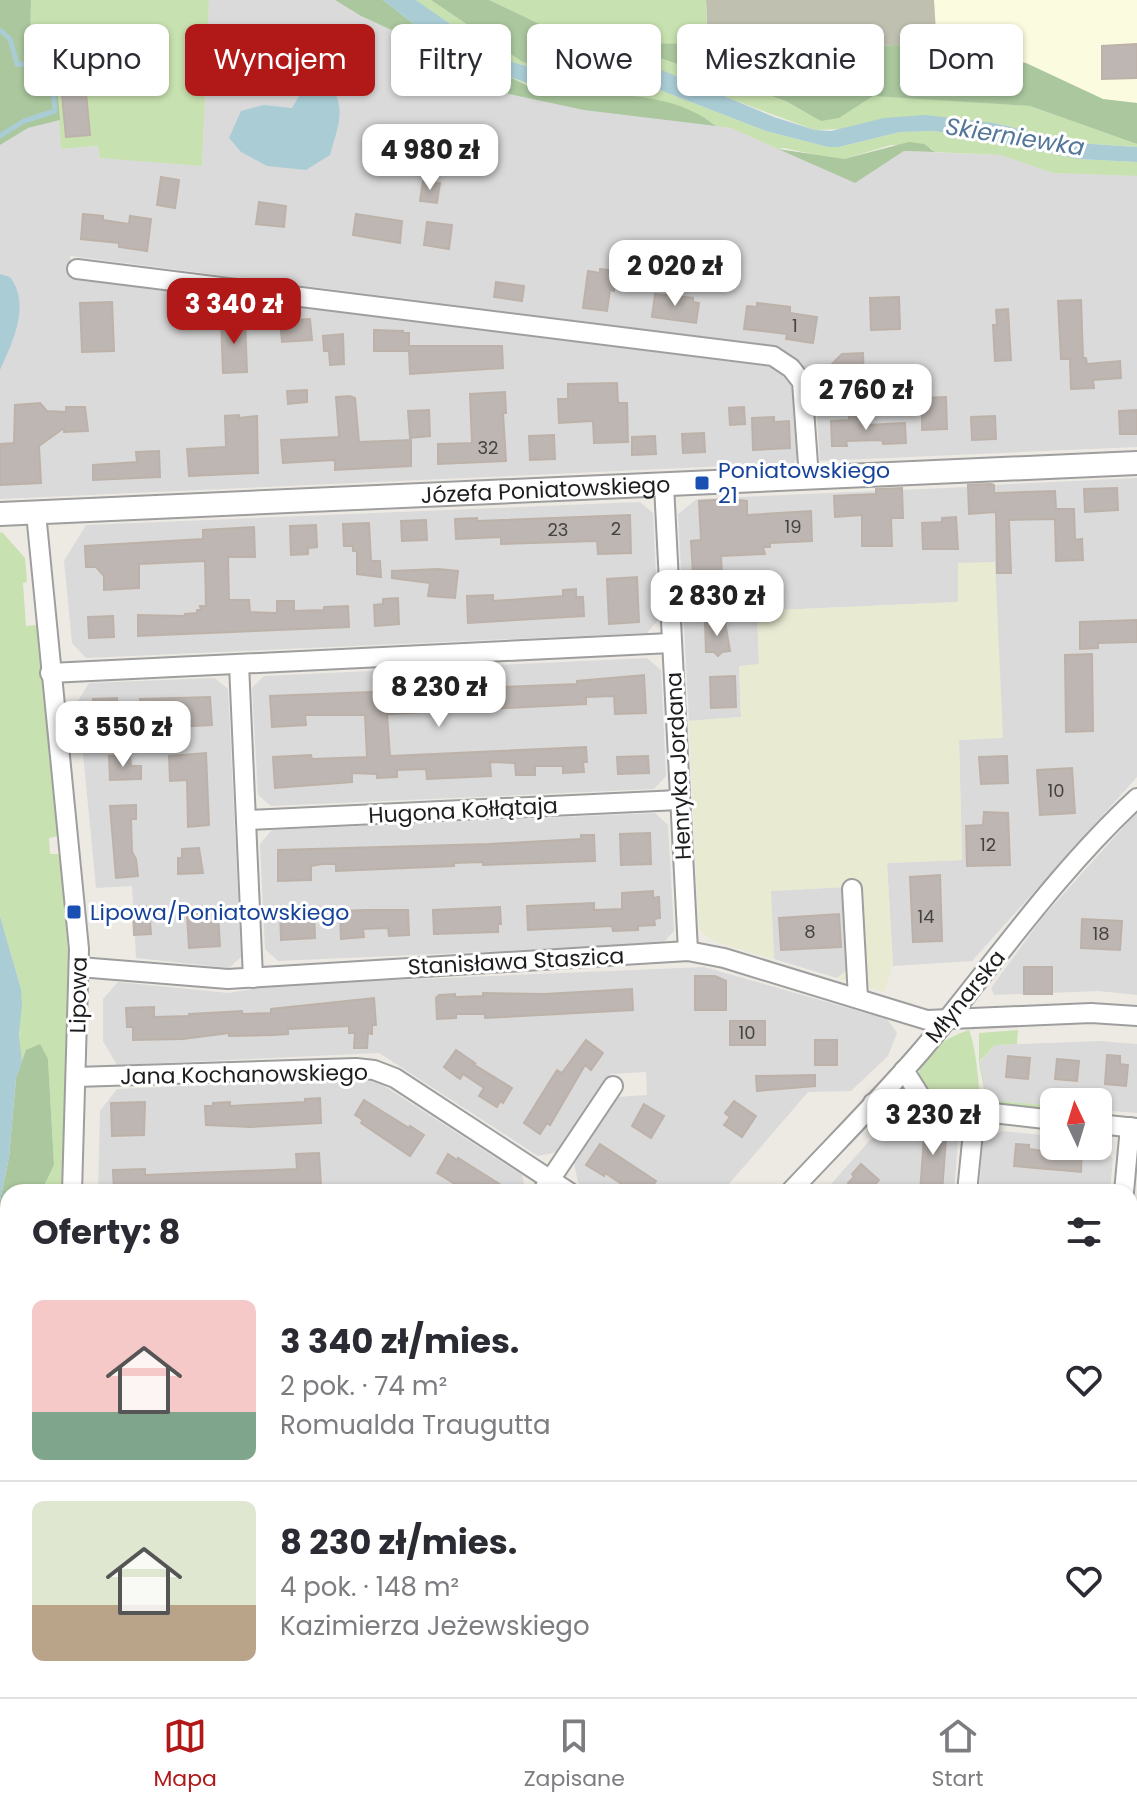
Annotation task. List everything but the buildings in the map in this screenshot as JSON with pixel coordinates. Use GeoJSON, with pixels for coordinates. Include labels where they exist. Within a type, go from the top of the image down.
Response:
{"type":"FeatureCollection","features":[{"type":"Feature","properties":{"kind":"street"},"geometry":{"type":"LineString","coordinates":[[77,269],[773,356],[791,368],[802,382],[809,478]]}},
{"type":"Feature","properties":{"kind":"street","name":"Józefa Poniatowskiego"},"geometry":{"type":"LineString","coordinates":[[0,514],[1137,463]]}},
{"type":"Feature","properties":{"kind":"street","name":"Henryka Jordana"},"geometry":{"type":"LineString","coordinates":[[664,485],[688,951]]}},
{"type":"Feature","properties":{"kind":"street","name":"Lipowa"},"geometry":{"type":"LineString","coordinates":[[36,513],[79,967],[72,1184]]}},
{"type":"Feature","properties":{"kind":"street"},"geometry":{"type":"LineString","coordinates":[[50,673],[671,643]]}},
{"type":"Feature","properties":{"kind":"street"},"geometry":{"type":"LineString","coordinates":[[239,664],[253,978]]}},
{"type":"Feature","properties":{"kind":"street","name":"Młynarska"},"geometry":{"type":"LineString","coordinates":[[797,1184],[904,1070],[1048,895],[1137,798]]}},
{"type":"Feature","properties":{"kind":"street","name":"Hugona Kołłątaja"},"geometry":{"type":"LineString","coordinates":[[247,820],[679,800]]}},
{"type":"Feature","properties":{"kind":"street"},"geometry":{"type":"LineString","coordinates":[[852,889],[858,998]]}},
{"type":"Feature","properties":{"kind":"street","name":"Stanisława Staszica"},"geometry":{"type":"LineString","coordinates":[[79,967],[210,979],[253,978],[688,951],[724,958],[914,1016],[944,1021],[1091,1013],[1137,1016]]}},
{"type":"Feature","properties":{"kind":"street","name":"Jana Kochanowskiego"},"geometry":{"type":"LineString","coordinates":[[76,1077],[356,1068],[374,1070],[395,1078],[543,1184]]}},
{"type":"Feature","properties":{"kind":"street"},"geometry":{"type":"LineString","coordinates":[[904,1070],[921,1097],[932,1106]]}},
{"type":"Feature","properties":{"kind":"street"},"geometry":{"type":"LineString","coordinates":[[547,1184],[613,1086]]}},
{"type":"Feature","properties":{"kind":"street"},"geometry":{"type":"LineString","coordinates":[[873,1103],[932,1106],[1040,1119]]}},
{"type":"Feature","properties":{"kind":"street"},"geometry":{"type":"LineString","coordinates":[[968,1184],[975,1112]]}},
{"type":"Feature","properties":{"kind":"street"},"geometry":{"type":"LineString","coordinates":[[1112,1126],[1133,1128],[1125,1184]]}},
{"type":"Feature","properties":{"kind":"shaded area"},"geometry":{"type":"Polygon","coordinates":[[[209,0],[335,0],[391,30],[391,96],[511,94],[731,128],[855,183],[904,151],[1001,155],[1054,173],[1137,176],[1137,447],[820,461],[814,375],[777,346],[70,256],[71,277],[772,367],[795,386],[799,456],[794,463],[0,499],[0,145],[28,128],[60,120],[61,149],[99,146],[100,157],[202,166],[205,96],[375,96],[375,24],[208,24],[209,0]]]}},
{"type":"Feature","properties":{"kind":"shaded area"},"geometry":{"type":"Polygon","coordinates":[[[706,0],[934,0],[935,24],[900,24],[900,45],[884,46],[884,24],[707,24],[706,0]]]}},
{"type":"Feature","properties":{"kind":"shaded area"},"geometry":{"type":"Polygon","coordinates":[[[934,0],[1137,0],[1137,103],[1103,99],[1023,63],[1023,24],[935,24],[934,0]]]}},
{"type":"Feature","properties":{"kind":"shaded area"},"geometry":{"type":"Polygon","coordinates":[[[1137,478],[1137,777],[972,961],[893,966],[887,863],[962,860],[959,740],[1003,737],[958,602],[757,611],[759,665],[739,667],[741,717],[689,721],[678,514],[697,499],[967,487],[967,483],[990,482],[991,485],[1137,478]]]}},
{"type":"Feature","properties":{"kind":"shaded area"},"geometry":{"type":"Polygon","coordinates":[[[640,502],[653,513],[658,620],[647,633],[86,658],[72,643],[64,561],[86,525],[640,502]]]}},
{"type":"Feature","properties":{"kind":"shaded area"},"geometry":{"type":"Polygon","coordinates":[[[995,562],[1003,738],[959,740],[962,860],[887,863],[893,966],[884,992],[837,978],[848,969],[845,887],[771,891],[774,959],[715,942],[699,930],[689,721],[741,717],[739,666],[759,664],[757,611],[958,602],[958,563],[995,562]]]}},
{"type":"Feature","properties":{"kind":"shaded area"},"geometry":{"type":"Polygon","coordinates":[[[647,658],[661,670],[666,776],[654,789],[271,806],[258,795],[252,688],[264,676],[647,658]]]}},
{"type":"Feature","properties":{"kind":"shaded area"},"geometry":{"type":"Polygon","coordinates":[[[215,678],[228,689],[241,957],[229,968],[136,958],[132,886],[96,888],[78,701],[89,683],[215,678]]]}},
{"type":"Feature","properties":{"kind":"shaded area"},"geometry":{"type":"Polygon","coordinates":[[[1137,812],[1137,995],[1099,991],[994,995],[991,988],[1042,918],[1137,812]]]}},
{"type":"Feature","properties":{"kind":"shaded area"},"geometry":{"type":"Polygon","coordinates":[[[655,813],[668,825],[674,931],[662,944],[278,961],[265,949],[260,844],[272,830],[655,813]]]}},
{"type":"Feature","properties":{"kind":"shaded area"},"geometry":{"type":"Polygon","coordinates":[[[845,887],[848,969],[837,978],[774,959],[770,891],[845,887]]]}},
{"type":"Feature","properties":{"kind":"shaded area"},"geometry":{"type":"Polygon","coordinates":[[[704,967],[887,1019],[897,1033],[888,1056],[851,1091],[808,1092],[729,1184],[578,1183],[574,1162],[616,1097],[647,1095],[646,1072],[610,1074],[558,1152],[538,1156],[379,1053],[117,1065],[103,1041],[103,999],[118,982],[229,993],[275,985],[704,967]]]}},
{"type":"Feature","properties":{"kind":"shaded area"},"geometry":{"type":"Polygon","coordinates":[[[1099,1041],[1137,1044],[1137,1113],[1112,1111],[1112,1088],[1040,1088],[1040,1105],[987,1101],[980,1062],[995,1045],[1099,1041]]]}},
{"type":"Feature","properties":{"kind":"shaded area"},"geometry":{"type":"Polygon","coordinates":[[[372,1078],[522,1175],[524,1184],[98,1184],[100,1111],[117,1089],[372,1078]]]}},
{"type":"Feature","properties":{"kind":"shaded area"},"geometry":{"type":"Polygon","coordinates":[[[912,1124],[943,1126],[958,1140],[955,1184],[831,1184],[871,1139],[912,1124]]]}},
{"type":"Feature","properties":{"kind":"shaded area"},"geometry":{"type":"Polygon","coordinates":[[[1001,1131],[1040,1135],[1040,1160],[1113,1159],[1111,1184],[980,1184],[983,1142],[1001,1131]]]}},
{"type":"Feature","properties":{"kind":"green space"},"geometry":{"type":"Polygon","coordinates":[[[0,0],[31,0],[30,24],[24,24],[24,96],[58,96],[60,120],[28,128],[0,145],[0,0]]]}},
{"type":"Feature","properties":{"kind":"green space"},"geometry":{"type":"Polygon","coordinates":[[[31,0],[209,0],[208,24],[185,24],[185,96],[205,96],[202,166],[100,158],[98,146],[61,149],[58,96],[169,96],[169,24],[30,24],[31,0]]]}},
{"type":"Feature","properties":{"kind":"green space"},"geometry":{"type":"Polygon","coordinates":[[[335,0],[383,0],[414,24],[391,24],[391,30],[335,0]]]}},
{"type":"Feature","properties":{"kind":"green space"},"geometry":{"type":"Polygon","coordinates":[[[416,0],[431,0],[466,24],[450,24],[416,0]]]}},
{"type":"Feature","properties":{"kind":"green space"},"geometry":{"type":"Polygon","coordinates":[[[431,0],[489,0],[540,24],[527,24],[527,63],[511,54],[511,24],[466,24],[431,0]]]}},
{"type":"Feature","properties":{"kind":"green space"},"geometry":{"type":"Polygon","coordinates":[[[488,0],[706,0],[707,24],[677,24],[677,44],[661,44],[661,24],[539,24],[488,0]]]}},
{"type":"Feature","properties":{"kind":"green space"},"geometry":{"type":"Polygon","coordinates":[[[661,44],[677,44],[677,64],[661,58],[661,44]]]}},
{"type":"Feature","properties":{"kind":"green space"},"geometry":{"type":"Polygon","coordinates":[[[884,46],[900,46],[900,96],[1023,96],[1023,63],[1026,63],[1103,99],[1137,103],[1137,144],[1030,106],[873,96],[884,96],[884,46]]]}},
{"type":"Feature","properties":{"kind":"green space"},"geometry":{"type":"Polygon","coordinates":[[[511,54],[527,63],[527,66],[512,62],[511,54]]]}},
{"type":"Feature","properties":{"kind":"green space"},"geometry":{"type":"Polygon","coordinates":[[[661,58],[677,64],[677,79],[661,74],[661,58]]]}},
{"type":"Feature","properties":{"kind":"green space"},"geometry":{"type":"Polygon","coordinates":[[[511,78],[527,85],[527,96],[637,96],[679,106],[716,126],[584,110],[511,94],[511,78]]]}},
{"type":"Feature","properties":{"kind":"green space"},"geometry":{"type":"Polygon","coordinates":[[[661,90],[766,131],[828,147],[900,132],[933,131],[1078,159],[1137,162],[1137,176],[1053,173],[1001,155],[935,152],[931,148],[891,145],[844,159],[830,158],[778,149],[731,128],[716,126],[707,119],[619,96],[661,96],[661,90]]]}},
{"type":"Feature","properties":{"kind":"green space"},"geometry":{"type":"Polygon","coordinates":[[[722,96],[773,96],[839,118],[872,96],[1030,106],[1137,144],[1137,147],[1077,143],[994,123],[815,130],[722,96]]]}},
{"type":"Feature","properties":{"kind":"green space"},"geometry":{"type":"Polygon","coordinates":[[[771,96],[873,96],[839,118],[821,121],[771,96]]]}},
{"type":"Feature","properties":{"kind":"green space"},"geometry":{"type":"Polygon","coordinates":[[[909,142],[924,144],[935,152],[904,151],[855,183],[778,149],[844,159],[909,142]]]}},
{"type":"Feature","properties":{"kind":"green space"},"geometry":{"type":"Polygon","coordinates":[[[0,533],[25,558],[26,626],[37,625],[58,836],[49,838],[50,854],[60,854],[70,975],[64,1184],[45,1184],[54,1165],[48,1059],[26,1050],[22,1063],[19,1044],[21,989],[0,916],[0,533]]]}},
{"type":"Feature","properties":{"kind":"green space"},"geometry":{"type":"Polygon","coordinates":[[[969,1030],[976,1057],[981,1106],[939,1099],[919,1081],[923,1062],[928,1055],[951,1037],[969,1030]]]}},
{"type":"Feature","properties":{"kind":"green space"},"geometry":{"type":"Polygon","coordinates":[[[1018,1030],[1017,1044],[995,1045],[980,1061],[987,1100],[1040,1105],[1040,1111],[987,1105],[979,1062],[979,1033],[1018,1030]]]}},
{"type":"Feature","properties":{"kind":"green space"},"geometry":{"type":"Polygon","coordinates":[[[40,1044],[48,1059],[54,1165],[45,1184],[3,1184],[16,1078],[26,1050],[40,1044]]]}},
{"type":"Feature","properties":{"kind":"water"},"geometry":{"type":"Polygon","coordinates":[[[383,0],[416,0],[450,24],[414,24],[383,0]]]}},
{"type":"Feature","properties":{"kind":"water"},"geometry":{"type":"Polygon","coordinates":[[[511,61],[527,66],[527,83],[511,77],[511,61]]]}},
{"type":"Feature","properties":{"kind":"water","name":"Skierniewka"},"geometry":{"type":"Polygon","coordinates":[[[661,70],[677,77],[677,96],[724,96],[815,130],[831,131],[884,118],[925,115],[994,123],[1077,143],[1137,147],[1137,162],[1078,159],[933,131],[900,132],[828,147],[766,131],[661,90],[661,70]]]}},
{"type":"Feature","properties":{"kind":"water"},"geometry":{"type":"Polygon","coordinates":[[[299,96],[336,96],[339,104],[337,132],[330,155],[306,170],[267,166],[241,152],[229,138],[241,111],[264,105],[292,108],[299,96]]]}},
{"type":"Feature","properties":{"kind":"water"},"geometry":{"type":"Polygon","coordinates":[[[0,274],[10,277],[16,288],[19,311],[18,323],[0,370],[0,274]]]}},
{"type":"Feature","properties":{"kind":"water"},"geometry":{"type":"Polygon","coordinates":[[[0,916],[21,989],[19,1035],[22,1063],[16,1078],[9,1157],[3,1184],[0,1184],[0,916]]]}},
{"type":"Feature","properties":{"kind":"waterway"},"geometry":{"type":"LineString","coordinates":[[0,30],[10,39],[17,64],[45,68],[56,82],[53,90],[55,111],[24,121],[0,136]]}},
{"type":"Feature","properties":{"kind":"place","name":"Poniatowskiego 21"},"geometry":{"type":"Point","coordinates":[702,483]}},
{"type":"Feature","properties":{"kind":"place","name":"Lipowa/Poniatowskiego"},"geometry":{"type":"Point","coordinates":[74,912]}}]}
